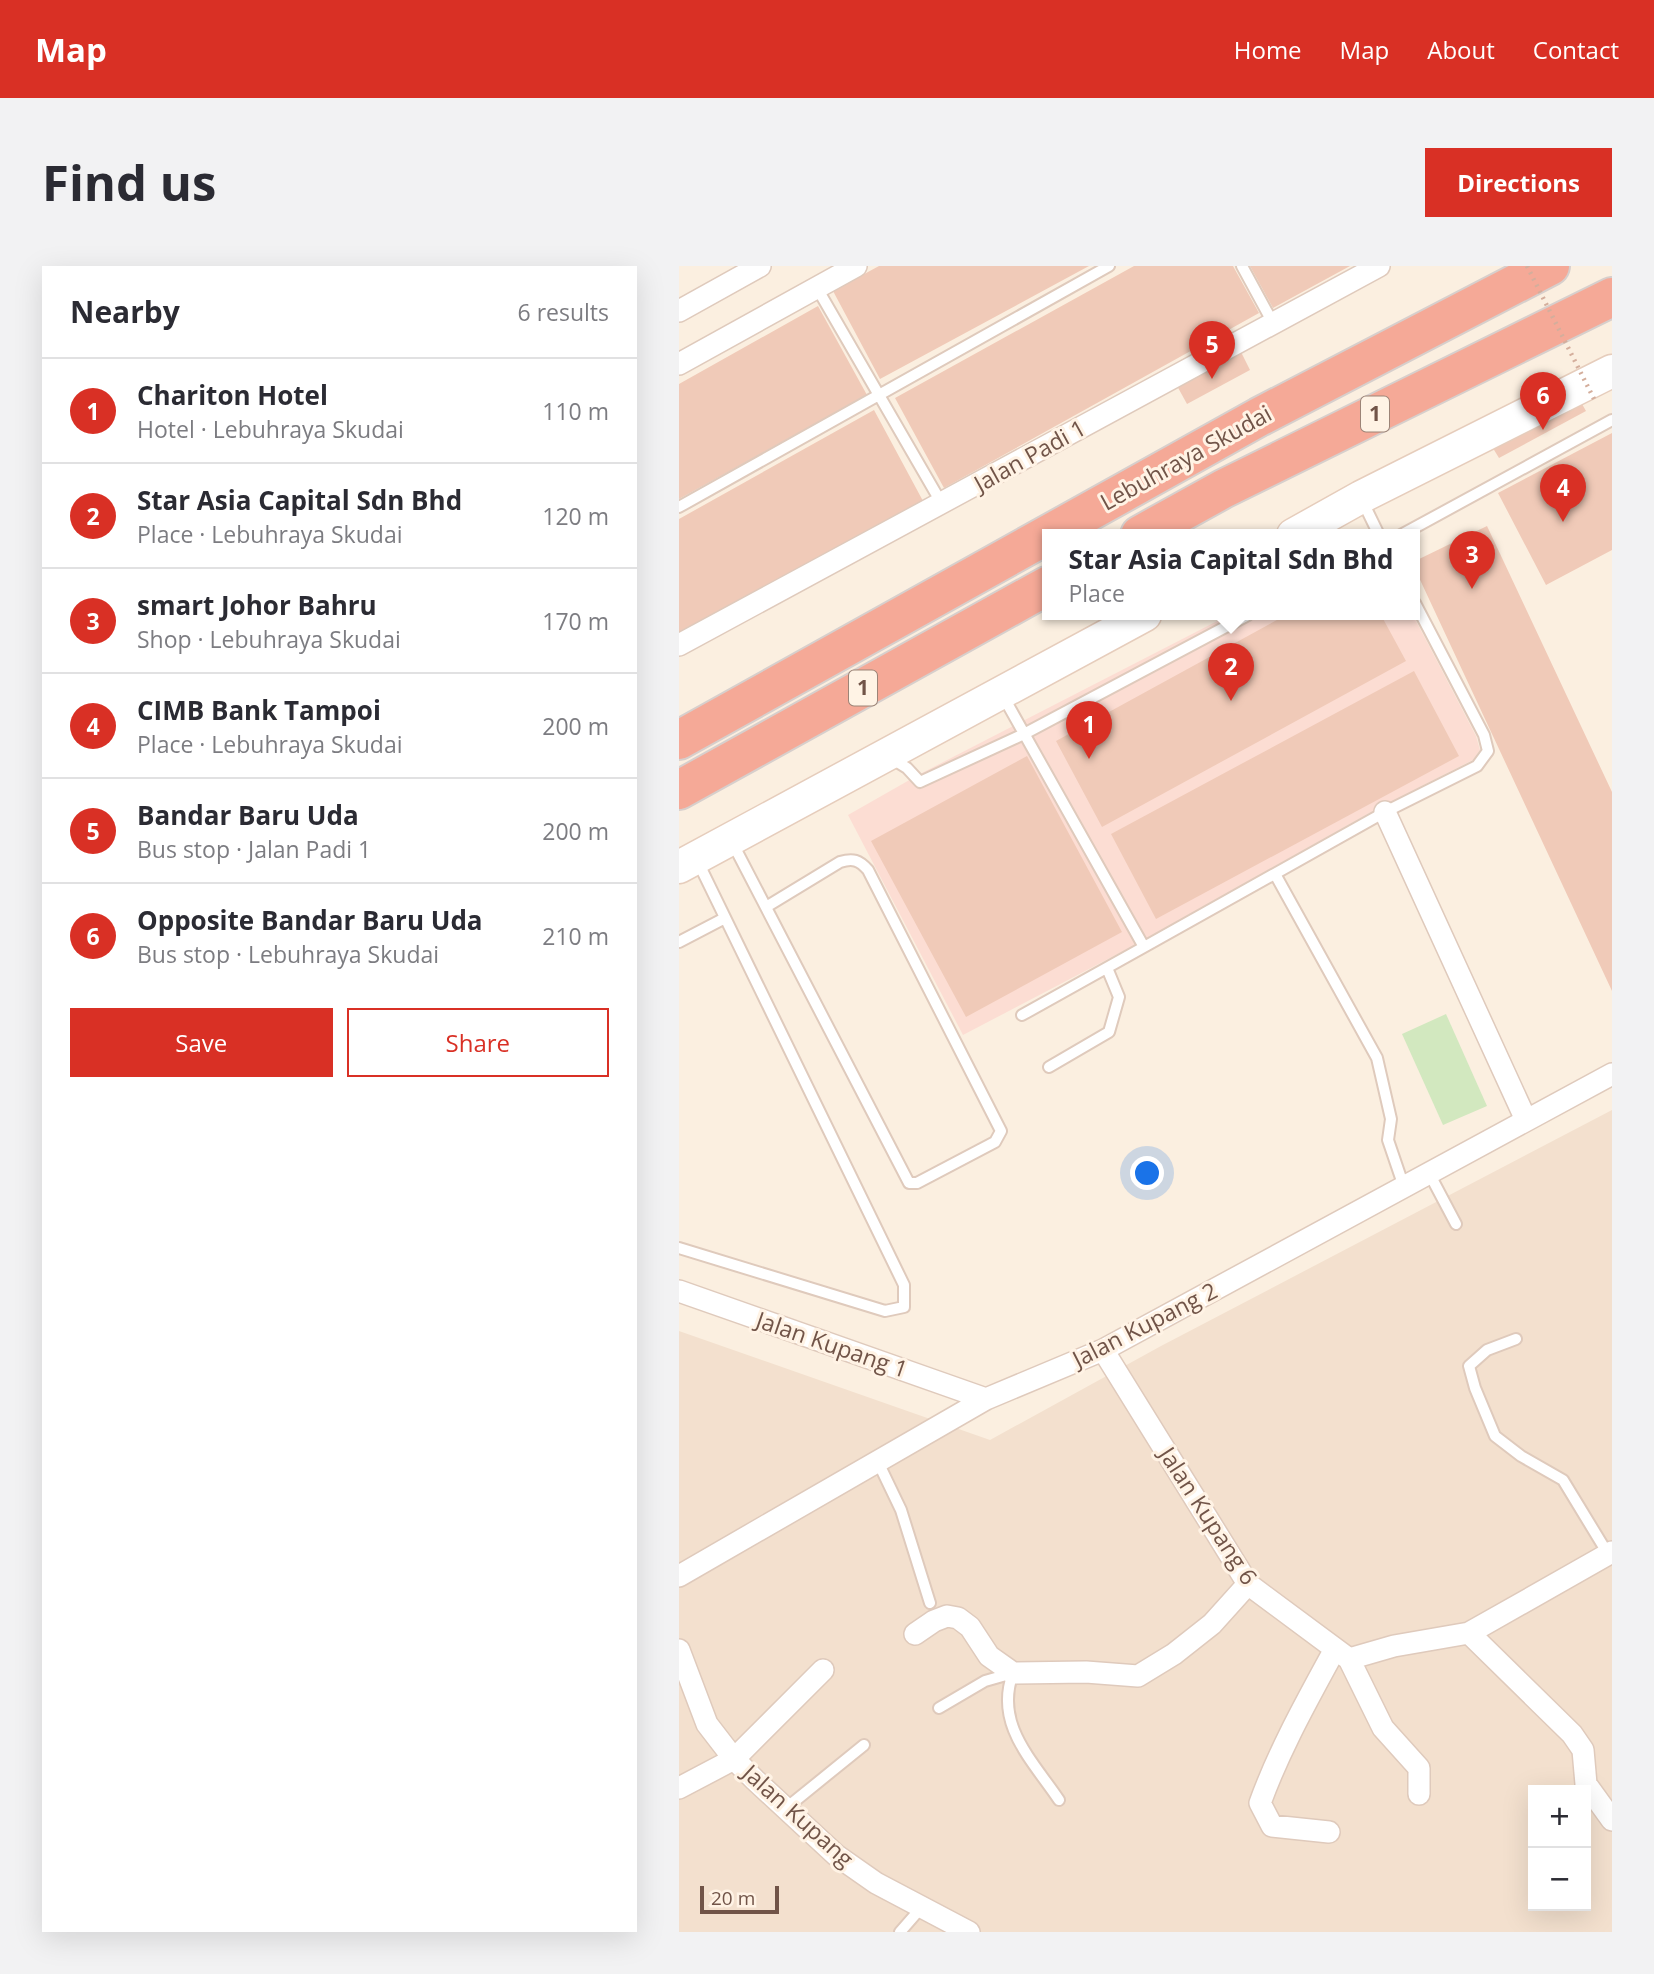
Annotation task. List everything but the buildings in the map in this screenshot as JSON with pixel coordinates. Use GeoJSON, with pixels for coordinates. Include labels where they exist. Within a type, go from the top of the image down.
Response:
{"type":"FeatureCollection","features":[{"type":"Feature","properties":{"kind":"highway","name":"Lebuhraya Skudai"},"geometry":{"type":"LineString","coordinates":[[1058,529],[1259,417],[1550,266]]}},
{"type":"Feature","properties":{"kind":"highway","name":"Lebuhraya Skudai"},"geometry":{"type":"LineString","coordinates":[[1151,529],[1223,489],[1612,297]]}},
{"type":"Feature","properties":{"kind":"highway","name":"Lebuhraya Skudai"},"geometry":{"type":"LineString","coordinates":[[679,740],[1042,538]]}},
{"type":"Feature","properties":{"kind":"highway","name":"1"},"geometry":{"type":"LineString","coordinates":[[679,790],[1042,589]]}},
{"type":"Feature","properties":{"kind":"street"},"geometry":{"type":"LineString","coordinates":[[679,311],[760,266]]}},
{"type":"Feature","properties":{"kind":"street"},"geometry":{"type":"LineString","coordinates":[[679,364],[856,266]]}},
{"type":"Feature","properties":{"kind":"street","name":"Jalan Padi 1"},"geometry":{"type":"LineString","coordinates":[[679,645],[1380,266]]}},
{"type":"Feature","properties":{"kind":"street"},"geometry":{"type":"LineString","coordinates":[[1304,529],[1612,371]]}},
{"type":"Feature","properties":{"kind":"street"},"geometry":{"type":"LineString","coordinates":[[688,862],[1136,620]]}},
{"type":"Feature","properties":{"kind":"street"},"geometry":{"type":"LineString","coordinates":[[1385,812],[1526,1120]]}},
{"type":"Feature","properties":{"kind":"street","name":"Jalan Kupang 2"},"geometry":{"type":"LineString","coordinates":[[679,1576],[986,1399],[1103,1350],[1612,1074]]}},
{"type":"Feature","properties":{"kind":"street","name":"Jalan Kupang 1"},"geometry":{"type":"LineString","coordinates":[[679,1291],[986,1399]]}},
{"type":"Feature","properties":{"kind":"street","name":"Jalan Kupang 6"},"geometry":{"type":"LineString","coordinates":[[1103,1350],[1248,1584],[1342,1654]]}},
{"type":"Feature","properties":{"kind":"street"},"geometry":{"type":"LineString","coordinates":[[1329,1832],[1272,1826],[1260,1803],[1284,1744],[1342,1654],[1469,1633],[1610,1553]]}},
{"type":"Feature","properties":{"kind":"street"},"geometry":{"type":"LineString","coordinates":[[915,1634],[947,1616],[958,1618],[970,1627],[989,1656],[1013,1673],[1086,1672],[1138,1676],[1174,1654],[1212,1623],[1248,1584]]}},
{"type":"Feature","properties":{"kind":"street"},"geometry":{"type":"LineString","coordinates":[[1469,1633],[1572,1734],[1583,1749],[1586,1784],[1612,1820]]}},
{"type":"Feature","properties":{"kind":"street","name":"Jalan Kupang"},"geometry":{"type":"LineString","coordinates":[[679,1650],[707,1724],[734,1759],[785,1809],[836,1856],[876,1883],[969,1932]]}},
{"type":"Feature","properties":{"kind":"street"},"geometry":{"type":"LineString","coordinates":[[1342,1654],[1383,1728],[1419,1768],[1419,1794]]}},
{"type":"Feature","properties":{"kind":"street"},"geometry":{"type":"LineString","coordinates":[[679,1788],[734,1759],[823,1670]]}},
{"type":"Feature","properties":{"kind":"lane"},"geometry":{"type":"LineString","coordinates":[[679,507],[1109,266]]}},
{"type":"Feature","properties":{"kind":"lane"},"geometry":{"type":"LineString","coordinates":[[1243,266],[1273,323]]}},
{"type":"Feature","properties":{"kind":"lane"},"geometry":{"type":"LineString","coordinates":[[817,288],[942,504]]}},
{"type":"Feature","properties":{"kind":"lane"},"geometry":{"type":"LineString","coordinates":[[1412,529],[1612,420]]}},
{"type":"Feature","properties":{"kind":"lane"},"geometry":{"type":"LineString","coordinates":[[1361,498],[1376,529]]}},
{"type":"Feature","properties":{"kind":"lane"},"geometry":{"type":"LineString","coordinates":[[1021,1014],[1385,812],[1477,766],[1488,751],[1484,735],[1420,613]]}},
{"type":"Feature","properties":{"kind":"lane"},"geometry":{"type":"LineString","coordinates":[[887,755],[907,768],[920,782],[1024,733],[1239,620]]}},
{"type":"Feature","properties":{"kind":"lane"},"geometry":{"type":"LineString","coordinates":[[1002,694],[1144,947]]}},
{"type":"Feature","properties":{"kind":"lane"},"geometry":{"type":"LineString","coordinates":[[730,839],[909,1183],[917,1183],[995,1142],[1001,1131],[868,870],[860,862],[850,859],[840,862],[766,907]]}},
{"type":"Feature","properties":{"kind":"lane"},"geometry":{"type":"LineString","coordinates":[[679,1248],[885,1311],[904,1307],[904,1285],[725,918],[688,862]]}},
{"type":"Feature","properties":{"kind":"lane"},"geometry":{"type":"LineString","coordinates":[[1275,874],[1377,1058],[1391,1119],[1388,1140],[1404,1186]]}},
{"type":"Feature","properties":{"kind":"lane"},"geometry":{"type":"LineString","coordinates":[[679,942],[725,918]]}},
{"type":"Feature","properties":{"kind":"lane"},"geometry":{"type":"LineString","coordinates":[[1049,1067],[1108,1032],[1119,998],[1107,968]]}},
{"type":"Feature","properties":{"kind":"lane"},"geometry":{"type":"LineString","coordinates":[[1429,1173],[1456,1224]]}},
{"type":"Feature","properties":{"kind":"lane"},"geometry":{"type":"LineString","coordinates":[[1516,1339],[1487,1350],[1469,1366],[1495,1437],[1521,1456],[1563,1480],[1610,1553]]}},
{"type":"Feature","properties":{"kind":"lane"},"geometry":{"type":"LineString","coordinates":[[877,1460],[901,1510],[930,1603]]}},
{"type":"Feature","properties":{"kind":"lane"},"geometry":{"type":"LineString","coordinates":[[939,1708],[985,1681],[1013,1673]]}},
{"type":"Feature","properties":{"kind":"lane"},"geometry":{"type":"LineString","coordinates":[[1013,1673],[1007,1687],[1008,1720],[1059,1800]]}},
{"type":"Feature","properties":{"kind":"lane"},"geometry":{"type":"LineString","coordinates":[[785,1809],[864,1745]]}},
{"type":"Feature","properties":{"kind":"lane"},"geometry":{"type":"LineString","coordinates":[[900,1932],[921,1908]]}},
{"type":"Feature","properties":{"kind":"path"},"geometry":{"type":"LineString","coordinates":[[1527,266],[1594,399]]}},
{"type":"Feature","properties":{"kind":"shaded area"},"geometry":{"type":"Polygon","coordinates":[[[1219,620],[1416,620],[1476,736],[1480,750],[1473,760],[1373,811],[1131,947],[963,1035],[848,815],[920,774],[1219,620]]]}},
{"type":"Feature","properties":{"kind":"shaded area"},"geometry":{"type":"Polygon","coordinates":[[[1612,1110],[1612,1932],[679,1932],[679,1331],[990,1440],[1161,1346],[1612,1110]]]}},
{"type":"Feature","properties":{"kind":"green space"},"geometry":{"type":"Polygon","coordinates":[[[1446,1014],[1487,1106],[1443,1125],[1402,1034],[1446,1014]]]}},
{"type":"Feature","properties":{"kind":"place","name":"Bandar Baru Uda"},"geometry":{"type":"Point","coordinates":[1212,379]}},
{"type":"Feature","properties":{"kind":"place","name":"Opposite Bandar Baru Uda"},"geometry":{"type":"Point","coordinates":[1543,430]}},
{"type":"Feature","properties":{"kind":"place","name":"CIMB Bank Tampoi"},"geometry":{"type":"Point","coordinates":[1563,522]}},
{"type":"Feature","properties":{"kind":"place","name":"smart Johor Bahru"},"geometry":{"type":"Point","coordinates":[1472,589]}},
{"type":"Feature","properties":{"kind":"place","name":"Star Asia Capital Sdn Bhd"},"geometry":{"type":"Point","coordinates":[1231,701]}},
{"type":"Feature","properties":{"kind":"place","name":"Chariton Hotel"},"geometry":{"type":"Point","coordinates":[1089,759]}}]}
